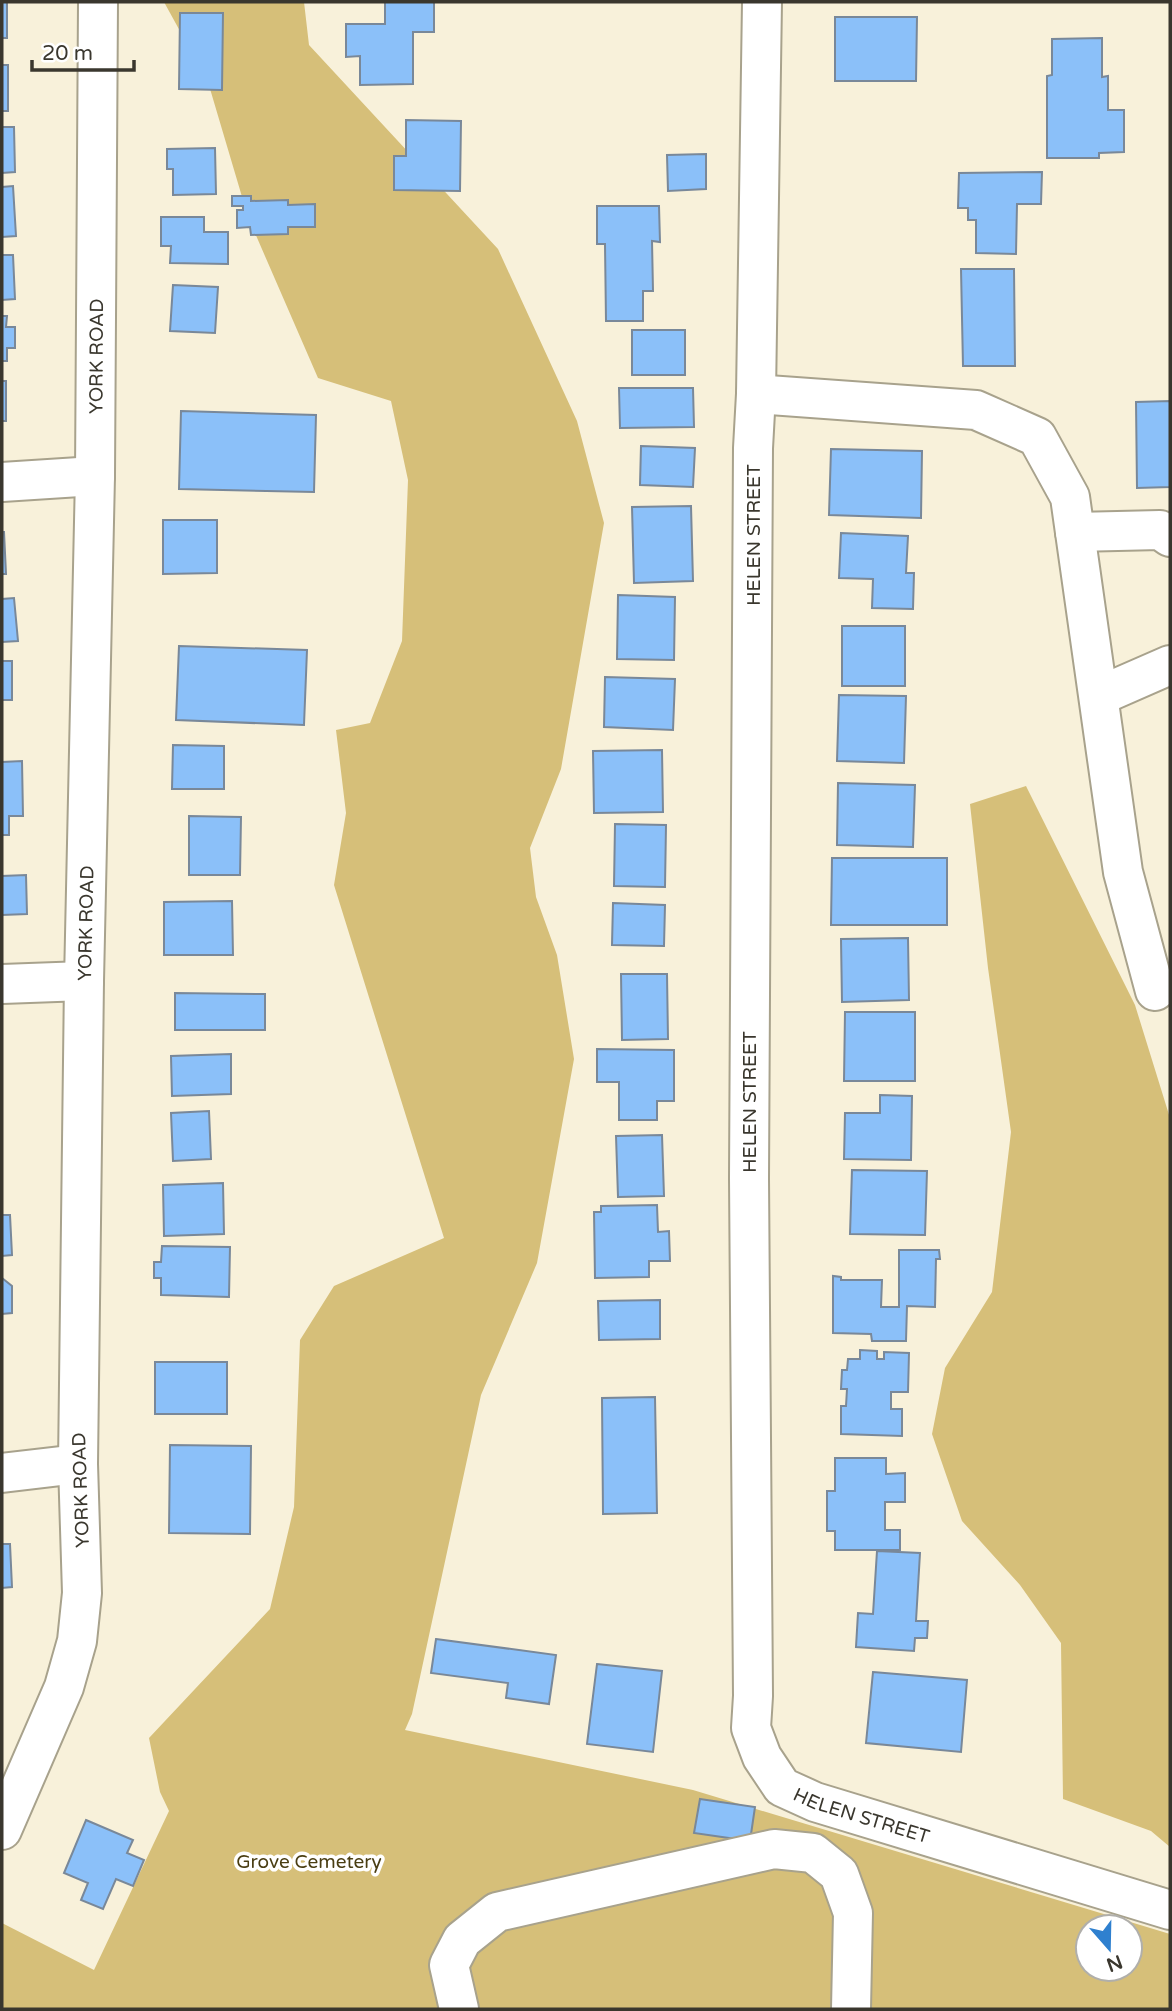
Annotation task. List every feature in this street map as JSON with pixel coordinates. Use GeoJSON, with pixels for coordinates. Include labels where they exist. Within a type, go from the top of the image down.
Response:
{"type":"FeatureCollection","features":[{"type":"Feature","properties":{"kind":"street","name":"YORK ROAD"},"geometry":{"type":"LineString","coordinates":[[2,1830],[64,1687],[77,1641],[82,1593],[78,1464],[84,981],[95,476],[98,2]]}},
{"type":"Feature","properties":{"kind":"street","name":"HELEN STREET"},"geometry":{"type":"LineString","coordinates":[[762,2],[753,448],[749,1164],[753,1682],[751,1728],[762,1757],[782,1787],[815,1802],[1170,1910]]}},
{"type":"Feature","properties":{"kind":"street"},"geometry":{"type":"LineString","coordinates":[[756,394],[976,410],[1037,437],[1070,497],[1123,872],[1155,990]]}},
{"type":"Feature","properties":{"kind":"street"},"geometry":{"type":"LineString","coordinates":[[2,482],[95,476]]}},
{"type":"Feature","properties":{"kind":"street"},"geometry":{"type":"LineString","coordinates":[[1075,532],[1160,530],[1170,537]]}},
{"type":"Feature","properties":{"kind":"street"},"geometry":{"type":"LineString","coordinates":[[1099,696],[1170,666]]}},
{"type":"Feature","properties":{"kind":"street"},"geometry":{"type":"LineString","coordinates":[[2,984],[84,981]]}},
{"type":"Feature","properties":{"kind":"street"},"geometry":{"type":"LineString","coordinates":[[2,1473],[78,1464]]}},
{"type":"Feature","properties":{"kind":"street"},"geometry":{"type":"LineString","coordinates":[[460,2009],[449,1965],[462,1940],[497,1912],[774,1849],[813,1853],[839,1874],[853,1913],[851,2009]]}},
{"type":"Feature","properties":{"kind":"green space","name":"Grove Cemetery"},"geometry":{"type":"Polygon","coordinates":[[[164,2],[304,2],[309,45],[498,249],[577,421],[604,523],[561,769],[530,848],[536,897],[557,955],[574,1059],[537,1263],[481,1395],[412,1714],[405,1730],[693,1790],[1100,1913],[1074,1913],[1074,1983],[1144,1983],[1144,1926],[1170,1934],[1170,2009],[2,2009],[2,1923],[94,1970],[169,1811],[160,1792],[149,1738],[270,1609],[294,1507],[300,1340],[334,1286],[444,1238],[334,885],[346,813],[336,730],[370,723],[402,641],[408,480],[391,401],[318,378],[248,217],[208,82],[164,2]]]}},
{"type":"Feature","properties":{"kind":"green space"},"geometry":{"type":"Polygon","coordinates":[[[1026,786],[1135,1005],[1170,1118],[1170,1847],[1151,1831],[1063,1799],[1061,1643],[1020,1585],[962,1521],[932,1434],[945,1368],[992,1292],[1011,1132],[988,968],[970,804],[1026,786]]]}},
{"type":"Feature","properties":{"kind":"building"},"geometry":{"type":"Polygon","coordinates":[[[2,2],[7,2],[7,38],[2,38],[2,2]]]}},
{"type":"Feature","properties":{"kind":"building"},"geometry":{"type":"Polygon","coordinates":[[[385,2],[434,2],[434,32],[413,32],[413,84],[360,85],[360,56],[346,57],[346,24],[385,24],[385,2]]]}},
{"type":"Feature","properties":{"kind":"building"},"geometry":{"type":"Polygon","coordinates":[[[180,13],[223,13],[222,90],[179,89],[180,13]]]}},
{"type":"Feature","properties":{"kind":"building"},"geometry":{"type":"Polygon","coordinates":[[[835,17],[917,17],[916,81],[835,81],[835,17]]]}},
{"type":"Feature","properties":{"kind":"building"},"geometry":{"type":"Polygon","coordinates":[[[1102,38],[1102,77],[1108,76],[1108,110],[1124,110],[1124,152],[1099,153],[1099,158],[1047,158],[1047,76],[1052,75],[1052,39],[1102,38]]]}},
{"type":"Feature","properties":{"kind":"building"},"geometry":{"type":"Polygon","coordinates":[[[2,65],[8,65],[8,111],[2,111],[2,65]]]}},
{"type":"Feature","properties":{"kind":"building"},"geometry":{"type":"Polygon","coordinates":[[[406,120],[461,121],[460,191],[394,190],[394,156],[406,156],[406,120]]]}},
{"type":"Feature","properties":{"kind":"building"},"geometry":{"type":"Polygon","coordinates":[[[2,127],[14,127],[15,172],[2,173],[2,127]]]}},
{"type":"Feature","properties":{"kind":"building"},"geometry":{"type":"Polygon","coordinates":[[[215,148],[216,194],[173,195],[173,169],[167,169],[167,149],[215,148]]]}},
{"type":"Feature","properties":{"kind":"building"},"geometry":{"type":"Polygon","coordinates":[[[706,154],[706,189],[668,191],[667,155],[706,154]]]}},
{"type":"Feature","properties":{"kind":"building"},"geometry":{"type":"Polygon","coordinates":[[[1042,172],[1041,204],[1017,204],[1016,254],[976,253],[976,220],[968,220],[968,208],[958,208],[959,173],[1042,172]]]}},
{"type":"Feature","properties":{"kind":"building"},"geometry":{"type":"Polygon","coordinates":[[[13,186],[16,236],[2,237],[2,187],[13,186]]]}},
{"type":"Feature","properties":{"kind":"building"},"geometry":{"type":"Polygon","coordinates":[[[232,196],[251,196],[251,201],[288,200],[288,205],[315,204],[315,227],[288,227],[288,234],[251,235],[250,227],[237,228],[237,210],[243,210],[243,206],[232,206],[232,196]]]}},
{"type":"Feature","properties":{"kind":"building"},"geometry":{"type":"Polygon","coordinates":[[[597,206],[659,206],[660,242],[652,241],[653,291],[643,291],[643,321],[606,321],[605,244],[597,244],[597,206]]]}},
{"type":"Feature","properties":{"kind":"building"},"geometry":{"type":"Polygon","coordinates":[[[161,217],[204,217],[204,232],[228,232],[228,264],[170,263],[171,246],[161,246],[161,217]]]}},
{"type":"Feature","properties":{"kind":"building"},"geometry":{"type":"Polygon","coordinates":[[[2,255],[13,255],[15,299],[2,300],[2,255]]]}},
{"type":"Feature","properties":{"kind":"building"},"geometry":{"type":"Polygon","coordinates":[[[961,269],[1014,269],[1015,366],[963,366],[961,269]]]}},
{"type":"Feature","properties":{"kind":"building"},"geometry":{"type":"Polygon","coordinates":[[[173,285],[218,287],[215,333],[170,331],[173,285]]]}},
{"type":"Feature","properties":{"kind":"building"},"geometry":{"type":"Polygon","coordinates":[[[2,316],[7,316],[6,327],[15,327],[15,348],[7,348],[7,361],[2,361],[2,316]]]}},
{"type":"Feature","properties":{"kind":"building"},"geometry":{"type":"Polygon","coordinates":[[[632,330],[685,330],[685,375],[632,375],[632,330]]]}},
{"type":"Feature","properties":{"kind":"building"},"geometry":{"type":"Polygon","coordinates":[[[2,381],[6,381],[6,421],[2,421],[2,381]]]}},
{"type":"Feature","properties":{"kind":"building"},"geometry":{"type":"Polygon","coordinates":[[[619,388],[693,388],[694,427],[620,428],[619,388]]]}},
{"type":"Feature","properties":{"kind":"building"},"geometry":{"type":"Polygon","coordinates":[[[1170,401],[1170,487],[1137,488],[1136,402],[1170,401]]]}},
{"type":"Feature","properties":{"kind":"building"},"geometry":{"type":"Polygon","coordinates":[[[181,411],[316,415],[314,492],[179,489],[181,411]]]}},
{"type":"Feature","properties":{"kind":"building"},"geometry":{"type":"Polygon","coordinates":[[[641,446],[695,448],[693,487],[640,485],[641,446]]]}},
{"type":"Feature","properties":{"kind":"building"},"geometry":{"type":"Polygon","coordinates":[[[831,449],[922,451],[921,518],[829,515],[831,449]]]}},
{"type":"Feature","properties":{"kind":"building"},"geometry":{"type":"Polygon","coordinates":[[[691,506],[693,581],[634,583],[632,507],[691,506]]]}},
{"type":"Feature","properties":{"kind":"building"},"geometry":{"type":"Polygon","coordinates":[[[163,520],[217,520],[217,573],[163,574],[163,520]]]}},
{"type":"Feature","properties":{"kind":"building"},"geometry":{"type":"Polygon","coordinates":[[[4,532],[6,574],[2,574],[4,532]]]}},
{"type":"Feature","properties":{"kind":"building"},"geometry":{"type":"Polygon","coordinates":[[[841,533],[908,536],[906,573],[914,573],[913,609],[872,608],[873,579],[839,578],[841,533]]]}},
{"type":"Feature","properties":{"kind":"building"},"geometry":{"type":"Polygon","coordinates":[[[618,595],[675,597],[674,660],[617,659],[618,595]]]}},
{"type":"Feature","properties":{"kind":"building"},"geometry":{"type":"Polygon","coordinates":[[[14,598],[18,641],[2,642],[2,599],[14,598]]]}},
{"type":"Feature","properties":{"kind":"building"},"geometry":{"type":"Polygon","coordinates":[[[842,626],[905,626],[905,686],[842,686],[842,626]]]}},
{"type":"Feature","properties":{"kind":"building"},"geometry":{"type":"Polygon","coordinates":[[[179,646],[307,650],[304,725],[176,720],[179,646]]]}},
{"type":"Feature","properties":{"kind":"building"},"geometry":{"type":"Polygon","coordinates":[[[2,661],[12,661],[12,700],[2,700],[2,661]]]}},
{"type":"Feature","properties":{"kind":"building"},"geometry":{"type":"Polygon","coordinates":[[[605,677],[675,679],[673,730],[604,727],[605,677]]]}},
{"type":"Feature","properties":{"kind":"building"},"geometry":{"type":"Polygon","coordinates":[[[839,695],[906,696],[904,763],[837,761],[839,695]]]}},
{"type":"Feature","properties":{"kind":"building"},"geometry":{"type":"Polygon","coordinates":[[[173,745],[224,746],[224,789],[172,789],[173,745]]]}},
{"type":"Feature","properties":{"kind":"building"},"geometry":{"type":"Polygon","coordinates":[[[662,750],[663,812],[594,813],[593,751],[662,750]]]}},
{"type":"Feature","properties":{"kind":"building"},"geometry":{"type":"Polygon","coordinates":[[[22,761],[23,816],[9,816],[9,835],[2,835],[2,762],[22,761]]]}},
{"type":"Feature","properties":{"kind":"building"},"geometry":{"type":"Polygon","coordinates":[[[838,783],[915,785],[913,847],[837,845],[838,783]]]}},
{"type":"Feature","properties":{"kind":"building"},"geometry":{"type":"Polygon","coordinates":[[[189,816],[241,817],[240,875],[189,875],[189,816]]]}},
{"type":"Feature","properties":{"kind":"building"},"geometry":{"type":"Polygon","coordinates":[[[615,824],[666,825],[665,887],[614,886],[615,824]]]}},
{"type":"Feature","properties":{"kind":"building"},"geometry":{"type":"Polygon","coordinates":[[[832,858],[947,858],[947,925],[831,925],[832,858]]]}},
{"type":"Feature","properties":{"kind":"building"},"geometry":{"type":"Polygon","coordinates":[[[26,875],[27,914],[2,915],[2,876],[26,875]]]}},
{"type":"Feature","properties":{"kind":"building"},"geometry":{"type":"Polygon","coordinates":[[[232,901],[233,955],[164,955],[164,902],[232,901]]]}},
{"type":"Feature","properties":{"kind":"building"},"geometry":{"type":"Polygon","coordinates":[[[613,903],[665,905],[664,946],[612,945],[613,903]]]}},
{"type":"Feature","properties":{"kind":"building"},"geometry":{"type":"Polygon","coordinates":[[[908,938],[909,1000],[842,1002],[841,939],[908,938]]]}},
{"type":"Feature","properties":{"kind":"building"},"geometry":{"type":"Polygon","coordinates":[[[621,974],[667,974],[668,1039],[622,1040],[621,974]]]}},
{"type":"Feature","properties":{"kind":"building"},"geometry":{"type":"Polygon","coordinates":[[[175,993],[265,994],[265,1030],[175,1030],[175,993]]]}},
{"type":"Feature","properties":{"kind":"building"},"geometry":{"type":"Polygon","coordinates":[[[845,1012],[915,1012],[915,1081],[844,1081],[845,1012]]]}},
{"type":"Feature","properties":{"kind":"building"},"geometry":{"type":"Polygon","coordinates":[[[597,1049],[674,1050],[674,1101],[657,1101],[657,1120],[619,1120],[619,1082],[597,1082],[597,1049]]]}},
{"type":"Feature","properties":{"kind":"building"},"geometry":{"type":"Polygon","coordinates":[[[231,1054],[231,1094],[172,1096],[171,1056],[231,1054]]]}},
{"type":"Feature","properties":{"kind":"building"},"geometry":{"type":"Polygon","coordinates":[[[880,1095],[912,1096],[911,1160],[844,1159],[845,1113],[880,1113],[880,1095]]]}},
{"type":"Feature","properties":{"kind":"building"},"geometry":{"type":"Polygon","coordinates":[[[209,1111],[211,1159],[173,1161],[171,1113],[209,1111]]]}},
{"type":"Feature","properties":{"kind":"building"},"geometry":{"type":"Polygon","coordinates":[[[662,1135],[664,1196],[618,1197],[616,1136],[662,1135]]]}},
{"type":"Feature","properties":{"kind":"building"},"geometry":{"type":"Polygon","coordinates":[[[852,1170],[927,1171],[925,1235],[850,1234],[852,1170]]]}},
{"type":"Feature","properties":{"kind":"building"},"geometry":{"type":"Polygon","coordinates":[[[223,1183],[224,1234],[164,1236],[163,1185],[223,1183]]]}},
{"type":"Feature","properties":{"kind":"building"},"geometry":{"type":"Polygon","coordinates":[[[657,1205],[658,1232],[669,1231],[670,1261],[649,1261],[649,1277],[595,1278],[594,1212],[601,1212],[601,1206],[657,1205]]]}},
{"type":"Feature","properties":{"kind":"building"},"geometry":{"type":"Polygon","coordinates":[[[2,1215],[10,1215],[12,1255],[2,1256],[2,1215]]]}},
{"type":"Feature","properties":{"kind":"building"},"geometry":{"type":"Polygon","coordinates":[[[162,1246],[230,1247],[229,1297],[161,1295],[161,1278],[154,1278],[154,1262],[161,1262],[162,1246]]]}},
{"type":"Feature","properties":{"kind":"building"},"geometry":{"type":"Polygon","coordinates":[[[899,1250],[939,1250],[940,1259],[936,1259],[935,1307],[907,1306],[906,1341],[872,1341],[871,1334],[833,1333],[833,1276],[841,1277],[841,1280],[882,1280],[881,1307],[899,1307],[899,1250]]]}},
{"type":"Feature","properties":{"kind":"building"},"geometry":{"type":"Polygon","coordinates":[[[2,1278],[12,1286],[12,1313],[2,1314],[2,1278]]]}},
{"type":"Feature","properties":{"kind":"building"},"geometry":{"type":"Polygon","coordinates":[[[660,1300],[660,1339],[599,1340],[598,1301],[660,1300]]]}},
{"type":"Feature","properties":{"kind":"building"},"geometry":{"type":"Polygon","coordinates":[[[860,1350],[877,1351],[877,1359],[884,1359],[884,1352],[909,1353],[908,1392],[891,1392],[891,1409],[902,1409],[902,1436],[841,1434],[841,1406],[846,1406],[847,1389],[841,1389],[842,1370],[847,1370],[848,1359],[860,1359],[860,1350]]]}},
{"type":"Feature","properties":{"kind":"building"},"geometry":{"type":"Polygon","coordinates":[[[155,1362],[227,1362],[227,1414],[155,1414],[155,1362]]]}},
{"type":"Feature","properties":{"kind":"building"},"geometry":{"type":"Polygon","coordinates":[[[655,1397],[657,1513],[603,1514],[602,1398],[655,1397]]]}},
{"type":"Feature","properties":{"kind":"building"},"geometry":{"type":"Polygon","coordinates":[[[170,1445],[251,1446],[250,1534],[169,1533],[170,1445]]]}},
{"type":"Feature","properties":{"kind":"building"},"geometry":{"type":"Polygon","coordinates":[[[835,1458],[886,1458],[886,1474],[905,1473],[905,1502],[885,1502],[885,1530],[900,1530],[900,1550],[835,1550],[835,1531],[827,1531],[827,1491],[835,1491],[835,1458]]]}},
{"type":"Feature","properties":{"kind":"building"},"geometry":{"type":"Polygon","coordinates":[[[2,1544],[10,1544],[12,1587],[2,1588],[2,1544]]]}},
{"type":"Feature","properties":{"kind":"building"},"geometry":{"type":"Polygon","coordinates":[[[877,1551],[920,1553],[916,1621],[928,1621],[927,1638],[915,1638],[914,1651],[856,1647],[858,1613],[873,1614],[877,1551]]]}},
{"type":"Feature","properties":{"kind":"building"},"geometry":{"type":"Polygon","coordinates":[[[436,1639],[556,1655],[549,1704],[506,1698],[508,1683],[431,1673],[436,1639]]]}},
{"type":"Feature","properties":{"kind":"building"},"geometry":{"type":"Polygon","coordinates":[[[597,1664],[662,1671],[653,1752],[587,1744],[597,1664]]]}},
{"type":"Feature","properties":{"kind":"building"},"geometry":{"type":"Polygon","coordinates":[[[873,1672],[967,1680],[961,1752],[866,1743],[873,1672]]]}},
{"type":"Feature","properties":{"kind":"building"},"geometry":{"type":"Polygon","coordinates":[[[700,1799],[755,1807],[750,1841],[694,1833],[700,1799]]]}},
{"type":"Feature","properties":{"kind":"building"},"geometry":{"type":"Polygon","coordinates":[[[86,1820],[133,1840],[127,1853],[144,1860],[133,1886],[116,1879],[103,1909],[81,1900],[88,1883],[64,1873],[86,1820]]]}}]}
